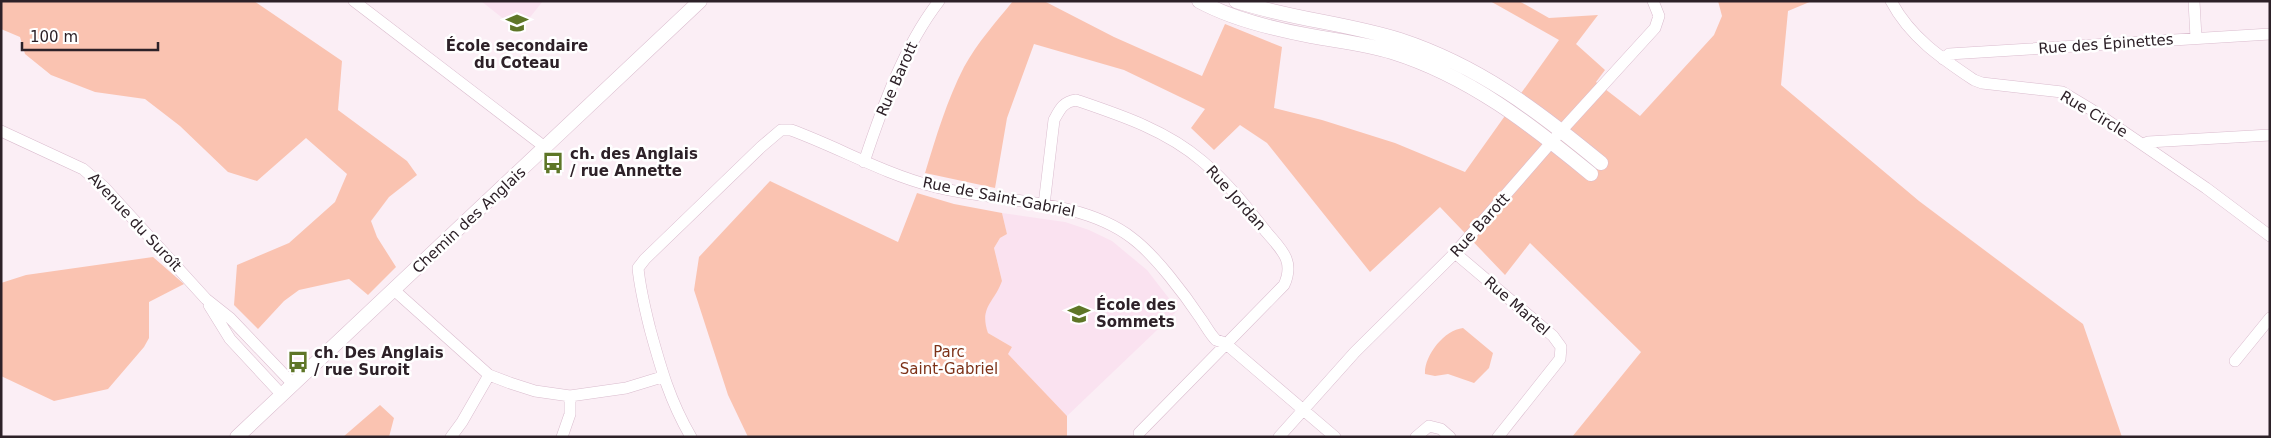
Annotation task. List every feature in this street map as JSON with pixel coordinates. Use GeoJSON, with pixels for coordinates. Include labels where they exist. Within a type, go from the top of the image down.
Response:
{"type":"FeatureCollection","features":[{"type":"Feature","properties":{"kind":"street"},"geometry":{"type":"LineString","coordinates":[[354,1],[546,148]]}},
{"type":"Feature","properties":{"kind":"street","name":"Chemin des Anglais"},"geometry":{"type":"LineString","coordinates":[[237,437],[700,1]]}},
{"type":"Feature","properties":{"kind":"street","name":"Rue Barott"},"geometry":{"type":"LineString","coordinates":[[864,162],[885,102],[915,39],[939,1]]}},
{"type":"Feature","properties":{"kind":"street"},"geometry":{"type":"LineString","coordinates":[[1199,1],[1221,11],[1270,26],[1383,50],[1415,61],[1485,94],[1552,142],[1591,174]]}},
{"type":"Feature","properties":{"kind":"street"},"geometry":{"type":"LineString","coordinates":[[1236,1],[1274,13],[1349,28],[1414,46],[1464,67],[1502,88],[1562,130],[1601,163]]}},
{"type":"Feature","properties":{"kind":"street","name":"Rue Barott"},"geometry":{"type":"LineString","coordinates":[[1279,437],[1355,352],[1455,253],[1562,130],[1655,28],[1659,16],[1653,1]]}},
{"type":"Feature","properties":{"kind":"street","name":"Rue Circle"},"geometry":{"type":"LineString","coordinates":[[1891,1],[1899,17],[1918,39],[1943,59],[1982,83],[2062,92],[2143,144],[2270,236]]}},
{"type":"Feature","properties":{"kind":"street"},"geometry":{"type":"LineString","coordinates":[[2194,1],[2196,38]]}},
{"type":"Feature","properties":{"kind":"street","name":"Rue des Épinettes"},"geometry":{"type":"LineString","coordinates":[[1943,59],[1949,54],[2270,34]]}},
{"type":"Feature","properties":{"kind":"street","name":"Rue Jordan"},"geometry":{"type":"LineString","coordinates":[[1044,205],[1054,120],[1060,108],[1067,101],[1076,100],[1128,118],[1169,137],[1202,160],[1233,190],[1288,259],[1289,274],[1284,285],[1225,344]]}},
{"type":"Feature","properties":{"kind":"street","name":"Rue de Saint-Gabriel"},"geometry":{"type":"LineString","coordinates":[[691,437],[674,407],[662,377],[640,288],[638,268],[645,259],[781,130],[790,130],[809,136],[864,162],[929,185],[956,192],[1044,205],[1092,217],[1120,229],[1132,238],[1160,267],[1202,319],[1216,340],[1225,344],[1335,437]]}},
{"type":"Feature","properties":{"kind":"street","name":"Avenue du Suroît"},"geometry":{"type":"LineString","coordinates":[[1,131],[83,169],[104,187],[206,299],[230,318],[293,384]]}},
{"type":"Feature","properties":{"kind":"street"},"geometry":{"type":"LineString","coordinates":[[2143,144],[2148,142],[2270,135]]}},
{"type":"Feature","properties":{"kind":"street","name":"Rue Martel"},"geometry":{"type":"LineString","coordinates":[[1455,253],[1553,336],[1561,347],[1560,359],[1498,437]]}},
{"type":"Feature","properties":{"kind":"street"},"geometry":{"type":"LineString","coordinates":[[394,290],[489,375],[535,391],[570,396],[626,388],[662,377]]}},
{"type":"Feature","properties":{"kind":"street","name":"Avenue du Suroît"},"geometry":{"type":"LineString","coordinates":[[206,299],[230,340],[282,395]]}},
{"type":"Feature","properties":{"kind":"street"},"geometry":{"type":"LineString","coordinates":[[2235,361],[2270,318]]}},
{"type":"Feature","properties":{"kind":"street"},"geometry":{"type":"LineString","coordinates":[[1139,433],[1225,344]]}},
{"type":"Feature","properties":{"kind":"street"},"geometry":{"type":"LineString","coordinates":[[450,437],[462,422],[489,375]]}},
{"type":"Feature","properties":{"kind":"street"},"geometry":{"type":"LineString","coordinates":[[562,437],[570,414],[570,396]]}},
{"type":"Feature","properties":{"kind":"street"},"geometry":{"type":"LineString","coordinates":[[1416,437],[1429,426],[1441,429],[1450,437]]}},
{"type":"Feature","properties":{"kind":"shaded area","name":"École secondaire du Coteau"},"geometry":{"type":"Polygon","coordinates":[[[481,1],[543,1],[519,31],[481,1]]]}},
{"type":"Feature","properties":{"kind":"shaded area","name":"École des Sommets"},"geometry":{"type":"Polygon","coordinates":[[[1002,213],[1065,222],[1089,230],[1112,241],[1147,270],[1178,310],[1067,416],[1007,354],[1012,347],[988,333],[984,322],[985,310],[1002,281],[994,248],[1000,238],[1007,234],[1002,213]]]}},
{"type":"Feature","properties":{"kind":"green space"},"geometry":{"type":"Polygon","coordinates":[[[1,1],[254,1],[342,61],[338,110],[407,161],[417,175],[389,197],[371,221],[377,237],[396,267],[368,295],[349,279],[299,290],[284,301],[258,329],[234,305],[237,265],[289,243],[335,202],[347,174],[306,138],[257,181],[228,172],[180,126],[145,99],[95,92],[51,75],[25,54],[20,37],[1,29],[1,1]]]}},
{"type":"Feature","properties":{"kind":"green space"},"geometry":{"type":"Polygon","coordinates":[[[1013,1],[1044,1],[1114,37],[1202,76],[1225,24],[1282,47],[1274,108],[1322,120],[1395,143],[1465,172],[1559,40],[1490,1],[1519,1],[1549,18],[1598,15],[1576,44],[1605,70],[1596,82],[1640,116],[1714,35],[1722,16],[1718,1],[1812,1],[1788,11],[1781,85],[1919,201],[2083,324],[2122,437],[1572,437],[1641,352],[1530,243],[1505,275],[1440,207],[1370,272],[1267,143],[1240,125],[1214,150],[1191,128],[1205,109],[1124,70],[1034,44],[1007,118],[995,188],[925,173],[947,106],[964,67],[981,41],[1013,1]]]}},
{"type":"Feature","properties":{"kind":"green space","name":"Parc Saint-Gabriel"},"geometry":{"type":"Polygon","coordinates":[[[770,181],[898,242],[917,193],[954,204],[1002,213],[1007,234],[1000,238],[994,248],[1002,281],[986,311],[985,317],[988,333],[1012,347],[1008,354],[1067,416],[1067,437],[748,437],[728,395],[694,290],[699,257],[770,181]]]}},
{"type":"Feature","properties":{"kind":"green space"},"geometry":{"type":"Polygon","coordinates":[[[153,257],[184,284],[149,302],[149,338],[144,347],[108,389],[54,401],[1,376],[1,283],[26,275],[153,257]]]}},
{"type":"Feature","properties":{"kind":"green space"},"geometry":{"type":"Polygon","coordinates":[[[1463,328],[1493,353],[1489,368],[1474,383],[1448,374],[1435,376],[1425,374],[1428,360],[1436,345],[1449,333],[1463,328]]]}},
{"type":"Feature","properties":{"kind":"green space"},"geometry":{"type":"Polygon","coordinates":[[[380,405],[394,418],[389,437],[343,437],[380,405]]]}},
{"type":"Feature","properties":{"kind":"place","name":"École secondaire du Coteau"},"geometry":{"type":"Point","coordinates":[517,23]}},
{"type":"Feature","properties":{"kind":"place","name":"ch. des Anglais / rue Annette"},"geometry":{"type":"Point","coordinates":[553,163]}},
{"type":"Feature","properties":{"kind":"place","name":"École des Sommets"},"geometry":{"type":"Point","coordinates":[1079,314]}},
{"type":"Feature","properties":{"kind":"place","name":"ch. Des Anglais / rue Suroit"},"geometry":{"type":"Point","coordinates":[298,362]}}]}
